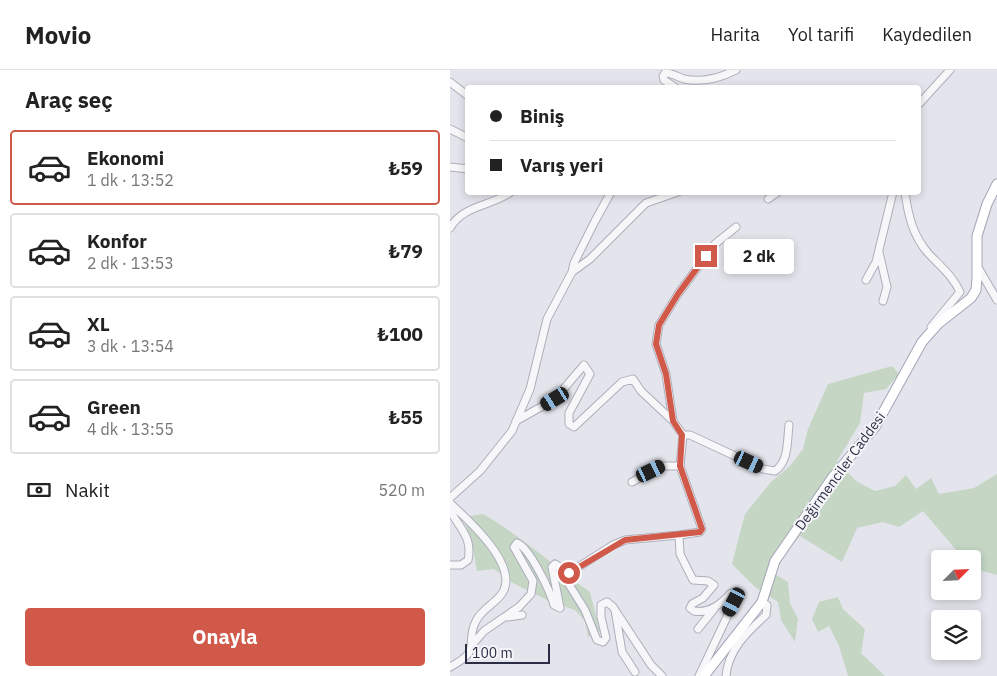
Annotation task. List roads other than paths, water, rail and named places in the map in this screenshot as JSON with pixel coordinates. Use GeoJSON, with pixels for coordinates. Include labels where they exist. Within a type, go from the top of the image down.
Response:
{"type":"FeatureCollection","features":[{"type":"Feature","properties":{"kind":"main road","name":"Değirmenciler Caddesi"},"geometry":{"type":"LineString","coordinates":[[704,676],[762,602],[775,560],[832,478],[875,427],[922,342],[938,324],[962,307],[976,290],[977,236],[987,204],[997,184]]}},
{"type":"Feature","properties":{"kind":"street"},"geometry":{"type":"LineString","coordinates":[[672,85],[664,80],[663,76],[665,73],[672,73],[680,78],[696,81],[720,78],[736,70]]}},
{"type":"Feature","properties":{"kind":"street"},"geometry":{"type":"LineString","coordinates":[[921,102],[950,70]]}},
{"type":"Feature","properties":{"kind":"street"},"geometry":{"type":"LineString","coordinates":[[450,82],[465,94]]}},
{"type":"Feature","properties":{"kind":"street"},"geometry":{"type":"LineString","coordinates":[[450,129],[465,136]]}},
{"type":"Feature","properties":{"kind":"street"},"geometry":{"type":"LineString","coordinates":[[450,167],[465,169]]}},
{"type":"Feature","properties":{"kind":"street"},"geometry":{"type":"LineString","coordinates":[[450,228],[454,220],[476,206],[504,195]]}},
{"type":"Feature","properties":{"kind":"street"},"geometry":{"type":"LineString","coordinates":[[450,498],[480,471],[512,431],[530,388],[547,319],[572,272],[574,263],[594,221],[609,195]]}},
{"type":"Feature","properties":{"kind":"street"},"geometry":{"type":"LineString","coordinates":[[572,272],[590,259],[646,203],[669,195]]}},
{"type":"Feature","properties":{"kind":"street"},"geometry":{"type":"LineString","coordinates":[[768,200],[774,195]]}},
{"type":"Feature","properties":{"kind":"street"},"geometry":{"type":"LineString","coordinates":[[866,280],[876,262],[892,195]]}},
{"type":"Feature","properties":{"kind":"street"},"geometry":{"type":"LineString","coordinates":[[906,195],[915,233],[927,252],[944,269],[960,292],[936,319],[922,342]]}},
{"type":"Feature","properties":{"kind":"street"},"geometry":{"type":"LineString","coordinates":[[673,421],[666,374],[656,344],[659,325],[678,294],[715,244],[736,227]]}},
{"type":"Feature","properties":{"kind":"street"},"geometry":{"type":"LineString","coordinates":[[878,249],[887,287],[883,300]]}},
{"type":"Feature","properties":{"kind":"street"},"geometry":{"type":"LineString","coordinates":[[977,261],[981,275],[997,300]]}},
{"type":"Feature","properties":{"kind":"street"},"geometry":{"type":"LineString","coordinates":[[472,645],[484,631],[519,608],[531,594],[533,581],[514,547],[517,543],[526,549],[557,608],[560,608],[552,567],[555,564],[569,573],[625,540],[700,532],[702,529],[680,466],[682,435],[673,421],[641,391],[633,379],[622,382],[574,427],[569,424],[570,412],[590,374],[584,365],[555,399],[516,421]]}},
{"type":"Feature","properties":{"kind":"street"},"geometry":{"type":"LineString","coordinates":[[682,435],[690,435],[763,469],[775,471],[782,466],[786,456],[789,426]]}},
{"type":"Feature","properties":{"kind":"street"},"geometry":{"type":"LineString","coordinates":[[632,482],[661,466],[680,466]]}},
{"type":"Feature","properties":{"kind":"street"},"geometry":{"type":"LineString","coordinates":[[450,503],[474,526],[497,555],[505,570],[504,591],[475,622],[472,645],[468,656],[450,667]]}},
{"type":"Feature","properties":{"kind":"street"},"geometry":{"type":"LineString","coordinates":[[450,510],[467,535],[469,543],[468,560],[460,564],[450,565]]}},
{"type":"Feature","properties":{"kind":"street"},"geometry":{"type":"LineString","coordinates":[[679,535],[680,554],[693,580],[708,581],[714,585],[703,598],[692,604],[690,608],[699,612],[716,607]]}},
{"type":"Feature","properties":{"kind":"street"},"geometry":{"type":"LineString","coordinates":[[564,571],[565,578],[591,622],[597,640],[604,642],[606,638],[601,616],[601,605],[607,602],[615,610],[658,674]]}},
{"type":"Feature","properties":{"kind":"street"},"geometry":{"type":"LineString","coordinates":[[698,629],[716,607],[732,594],[735,595],[734,602],[699,676]]}},
{"type":"Feature","properties":{"kind":"street"},"geometry":{"type":"LineString","coordinates":[[726,676],[727,665],[736,647],[749,630],[766,614],[767,605],[762,602]]}},
{"type":"Feature","properties":{"kind":"street"},"geometry":{"type":"LineString","coordinates":[[615,610],[622,652],[635,672]]}},
{"type":"Feature","properties":{"kind":"street"},"geometry":{"type":"LineString","coordinates":[[503,620],[522,615]]}}]}
